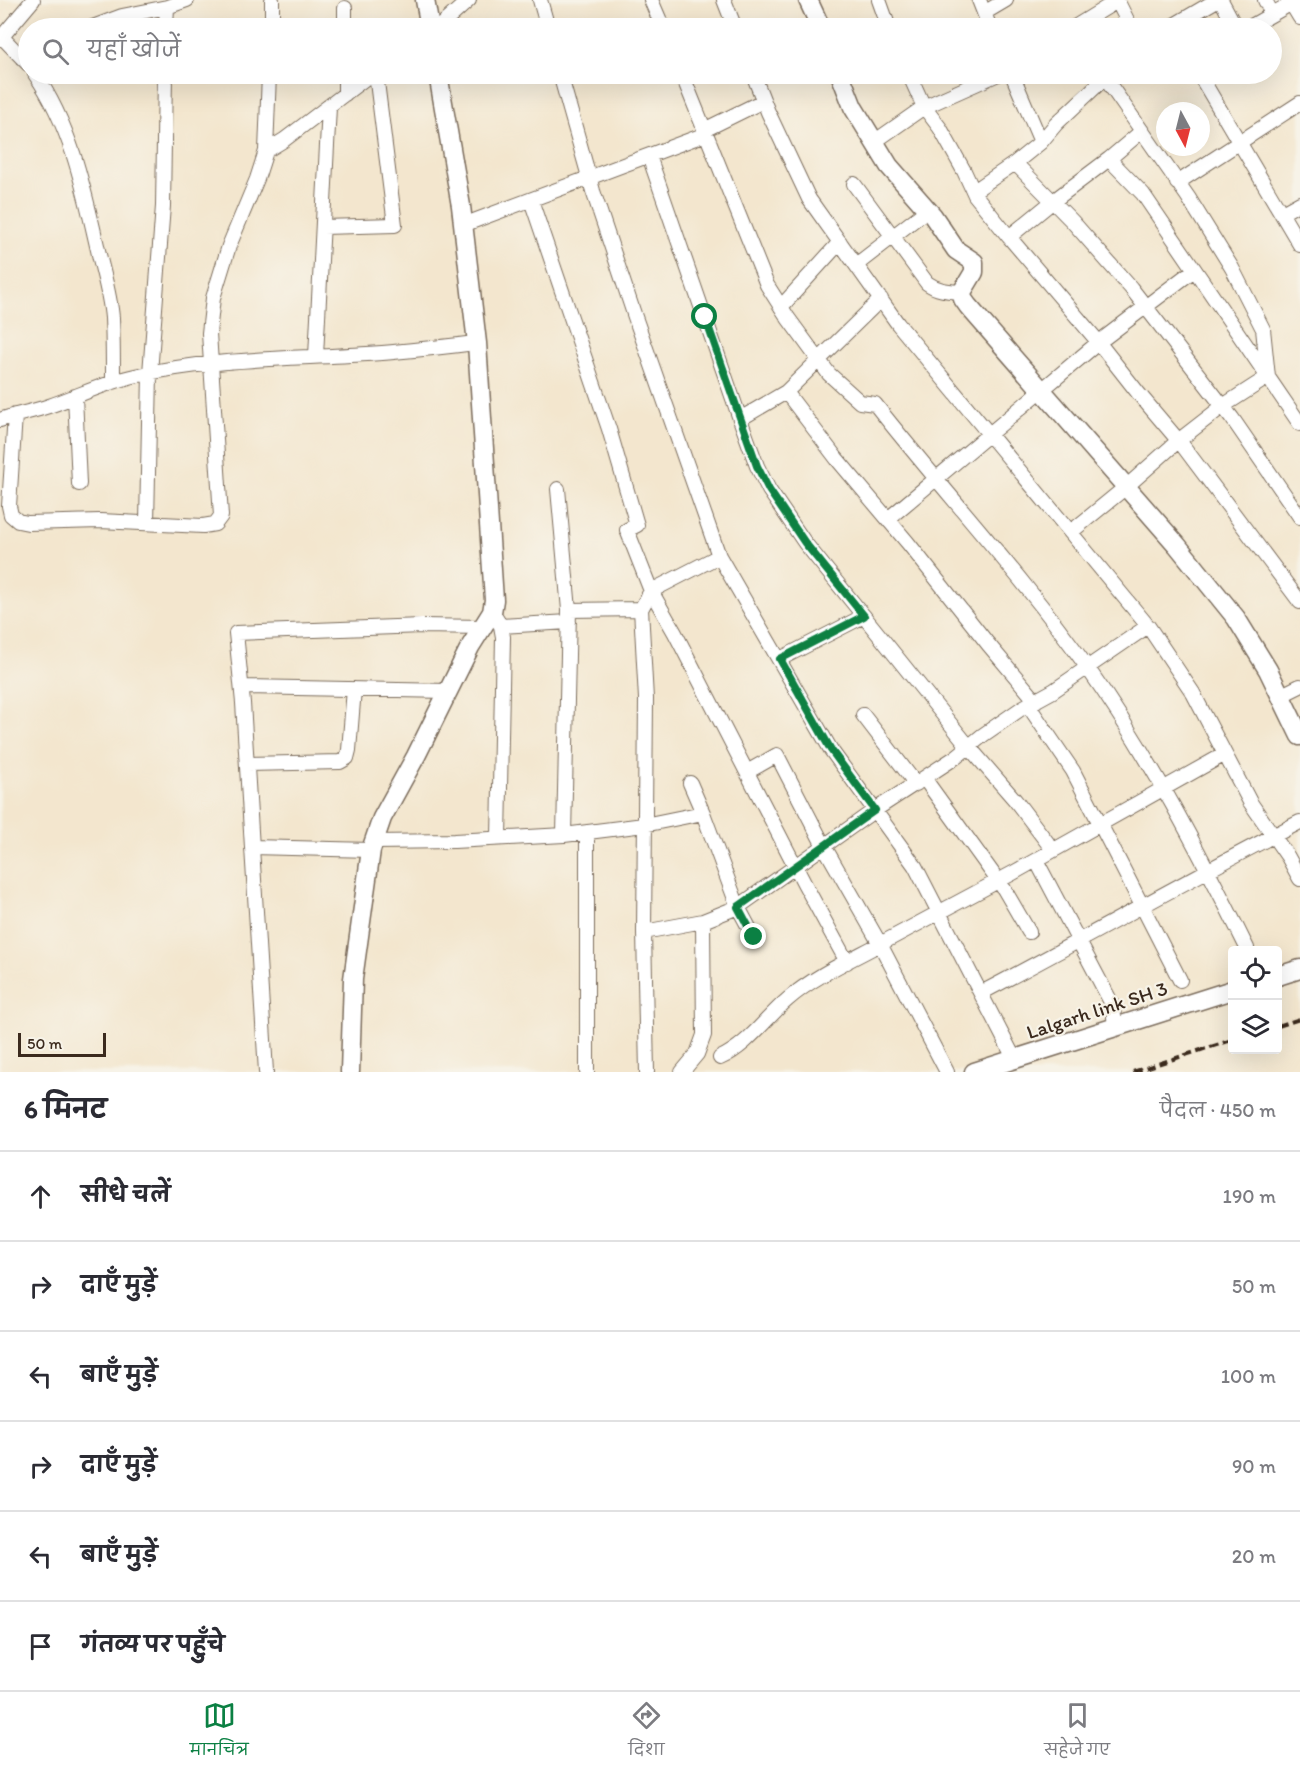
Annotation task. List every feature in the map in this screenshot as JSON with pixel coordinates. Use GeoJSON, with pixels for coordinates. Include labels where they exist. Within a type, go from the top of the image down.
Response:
{"type":"FeatureCollection","features":[{"type":"Feature","properties":{"kind":"street"},"geometry":{"type":"LineString","coordinates":[[18,51],[1,38],[33,0]]}},
{"type":"Feature","properties":{"kind":"street"},"geometry":{"type":"LineString","coordinates":[[272,0],[272,18]]}},
{"type":"Feature","properties":{"kind":"street"},"geometry":{"type":"LineString","coordinates":[[425,0],[428,18]]}},
{"type":"Feature","properties":{"kind":"street"},"geometry":{"type":"LineString","coordinates":[[449,18],[469,0]]}},
{"type":"Feature","properties":{"kind":"street"},"geometry":{"type":"LineString","coordinates":[[540,0],[545,18]]}},
{"type":"Feature","properties":{"kind":"street"},"geometry":{"type":"LineString","coordinates":[[651,0],[659,18]]}},
{"type":"Feature","properties":{"kind":"street"},"geometry":{"type":"LineString","coordinates":[[724,0],[731,18]]}},
{"type":"Feature","properties":{"kind":"street"},"geometry":{"type":"LineString","coordinates":[[808,0],[816,18]]}},
{"type":"Feature","properties":{"kind":"street"},"geometry":{"type":"LineString","coordinates":[[879,0],[885,18]]}},
{"type":"Feature","properties":{"kind":"street"},"geometry":{"type":"LineString","coordinates":[[981,7],[1006,0]]}},
{"type":"Feature","properties":{"kind":"street"},"geometry":{"type":"LineString","coordinates":[[1089,18],[1117,0],[1126,18]]}},
{"type":"Feature","properties":{"kind":"street"},"geometry":{"type":"LineString","coordinates":[[1180,18],[1193,6],[1219,0],[1230,18]]}},
{"type":"Feature","properties":{"kind":"street"},"geometry":{"type":"LineString","coordinates":[[1265,0],[1272,14]]}},
{"type":"Feature","properties":{"kind":"street"},"geometry":{"type":"LineString","coordinates":[[117,18],[177,2]]}},
{"type":"Feature","properties":{"kind":"street"},"geometry":{"type":"LineString","coordinates":[[170,18],[177,2]]}},
{"type":"Feature","properties":{"kind":"street"},"geometry":{"type":"LineString","coordinates":[[1265,18],[1294,2],[1300,18]]}},
{"type":"Feature","properties":{"kind":"street"},"geometry":{"type":"LineString","coordinates":[[345,8],[345,18]]}},
{"type":"Feature","properties":{"kind":"street"},"geometry":{"type":"LineString","coordinates":[[42,84],[49,94],[65,132],[87,198],[108,291],[114,382]]}},
{"type":"Feature","properties":{"kind":"street"},"geometry":{"type":"LineString","coordinates":[[147,522],[150,373],[163,206],[165,84]]}},
{"type":"Feature","properties":{"kind":"street"},"geometry":{"type":"LineString","coordinates":[[15,415],[9,506],[11,515],[18,521],[28,523],[147,522],[203,526],[215,524],[221,516],[222,506],[210,363],[209,333],[213,298],[229,246],[266,151],[269,84]]}},
{"type":"Feature","properties":{"kind":"street"},"geometry":{"type":"LineString","coordinates":[[345,84],[345,94]]}},
{"type":"Feature","properties":{"kind":"street"},"geometry":{"type":"LineString","coordinates":[[266,151],[358,84]]}},
{"type":"Feature","properties":{"kind":"street"},"geometry":{"type":"LineString","coordinates":[[323,227],[395,225],[377,84]]}},
{"type":"Feature","properties":{"kind":"street"},"geometry":{"type":"LineString","coordinates":[[350,1072],[352,979],[373,846],[382,818],[416,756],[470,647],[492,622],[494,600],[477,343],[463,225],[440,84]]}},
{"type":"Feature","properties":{"kind":"street"},"geometry":{"type":"LineString","coordinates":[[563,84],[589,179],[719,556],[831,750],[915,866],[1015,1060]]}},
{"type":"Feature","properties":{"kind":"street"},"geometry":{"type":"LineString","coordinates":[[686,84],[767,285],[781,307],[829,374],[860,402],[875,404],[1010,566],[1087,667],[1163,787],[1246,946]]}},
{"type":"Feature","properties":{"kind":"street"},"geometry":{"type":"LineString","coordinates":[[757,84],[809,199],[898,324],[1148,626],[1193,693],[1250,802],[1300,879]]}},
{"type":"Feature","properties":{"kind":"street"},"geometry":{"type":"LineString","coordinates":[[844,84],[853,107],[889,166],[927,210],[956,250],[974,262],[974,272],[962,292],[963,299],[980,322],[1126,487],[1236,618],[1268,670],[1300,736]]}},
{"type":"Feature","properties":{"kind":"street"},"geometry":{"type":"LineString","coordinates":[[914,84],[924,107],[940,128],[974,191],[1009,237],[1099,342],[1178,441],[1300,602]]}},
{"type":"Feature","properties":{"kind":"street"},"geometry":{"type":"LineString","coordinates":[[874,142],[924,107],[976,84]]}},
{"type":"Feature","properties":{"kind":"street"},"geometry":{"type":"LineString","coordinates":[[1016,84],[1041,142]]}},
{"type":"Feature","properties":{"kind":"street"},"geometry":{"type":"LineString","coordinates":[[974,191],[1041,142],[1056,124],[1098,84]]}},
{"type":"Feature","properties":{"kind":"street"},"geometry":{"type":"LineString","coordinates":[[1112,84],[1232,268],[1263,329],[1268,376]]}},
{"type":"Feature","properties":{"kind":"street"},"geometry":{"type":"LineString","coordinates":[[1205,84],[1300,245]]}},
{"type":"Feature","properties":{"kind":"street"},"geometry":{"type":"LineString","coordinates":[[463,225],[649,156],[705,132],[763,101]]}},
{"type":"Feature","properties":{"kind":"street"},"geometry":{"type":"LineString","coordinates":[[1178,183],[1300,103]]}},
{"type":"Feature","properties":{"kind":"street"},"geometry":{"type":"LineString","coordinates":[[316,356],[329,107]]}},
{"type":"Feature","properties":{"kind":"street"},"geometry":{"type":"LineString","coordinates":[[1009,237],[1142,131]]}},
{"type":"Feature","properties":{"kind":"street"},"geometry":{"type":"LineString","coordinates":[[649,156],[740,419],[757,466],[769,490],[805,543],[969,747],[1015,800],[1053,850]]}},
{"type":"Feature","properties":{"kind":"street"},"geometry":{"type":"LineString","coordinates":[[1109,159],[1143,194],[1300,424]]}},
{"type":"Feature","properties":{"kind":"street"},"geometry":{"type":"LineString","coordinates":[[1015,163],[1072,221],[1145,306],[1223,406],[1300,517]]}},
{"type":"Feature","properties":{"kind":"street"},"geometry":{"type":"LineString","coordinates":[[854,184],[927,283],[945,291],[962,292]]}},
{"type":"Feature","properties":{"kind":"street"},"geometry":{"type":"LineString","coordinates":[[531,200],[609,429],[637,525],[627,530],[651,591],[847,962]]}},
{"type":"Feature","properties":{"kind":"street"},"geometry":{"type":"LineString","coordinates":[[1282,213],[1300,203]]}},
{"type":"Feature","properties":{"kind":"street"},"geometry":{"type":"LineString","coordinates":[[856,265],[927,210]]}},
{"type":"Feature","properties":{"kind":"street"},"geometry":{"type":"LineString","coordinates":[[781,307],[840,242]]}},
{"type":"Feature","properties":{"kind":"street"},"geometry":{"type":"LineString","coordinates":[[888,519],[1099,342],[1194,270]]}},
{"type":"Feature","properties":{"kind":"street"},"geometry":{"type":"LineString","coordinates":[[740,419],[786,392],[881,299]]}},
{"type":"Feature","properties":{"kind":"street"},"geometry":{"type":"LineString","coordinates":[[0,420],[48,406],[114,382],[150,373],[210,363],[367,354],[477,343]]}},
{"type":"Feature","properties":{"kind":"street"},"geometry":{"type":"LineString","coordinates":[[1071,532],[1178,441],[1223,406],[1268,376]]}},
{"type":"Feature","properties":{"kind":"street"},"geometry":{"type":"LineString","coordinates":[[786,392],[1032,703],[1101,823],[1180,980]]}},
{"type":"Feature","properties":{"kind":"street"},"geometry":{"type":"LineString","coordinates":[[75,396],[79,484]]}},
{"type":"Feature","properties":{"kind":"street"},"geometry":{"type":"LineString","coordinates":[[558,489],[569,616],[564,835]]}},
{"type":"Feature","properties":{"kind":"street"},"geometry":{"type":"LineString","coordinates":[[647,1072],[644,932],[646,699],[642,609],[651,591],[719,556]]}},
{"type":"Feature","properties":{"kind":"street"},"geometry":{"type":"LineString","coordinates":[[266,1072],[242,687],[236,633],[492,622],[642,609]]}},
{"type":"Feature","properties":{"kind":"street"},"geometry":{"type":"LineString","coordinates":[[780,659],[864,616]]}},
{"type":"Feature","properties":{"kind":"street"},"geometry":{"type":"LineString","coordinates":[[492,622],[503,637],[499,838]]}},
{"type":"Feature","properties":{"kind":"street"},"geometry":{"type":"LineString","coordinates":[[644,932],[704,921],[738,907],[983,735],[1053,691],[1148,626]]}},
{"type":"Feature","properties":{"kind":"street"},"geometry":{"type":"LineString","coordinates":[[1280,696],[1300,686]]}},
{"type":"Feature","properties":{"kind":"street"},"geometry":{"type":"LineString","coordinates":[[242,687],[448,691]]}},
{"type":"Feature","properties":{"kind":"street"},"geometry":{"type":"LineString","coordinates":[[247,764],[340,762],[347,758],[354,689]]}},
{"type":"Feature","properties":{"kind":"street"},"geometry":{"type":"LineString","coordinates":[[863,715],[920,781],[998,881],[1029,932]]}},
{"type":"Feature","properties":{"kind":"street"},"geometry":{"type":"LineString","coordinates":[[720,1058],[737,1048],[788,998],[847,962],[998,881],[1225,754]]}},
{"type":"Feature","properties":{"kind":"street"},"geometry":{"type":"LineString","coordinates":[[747,772],[777,755],[947,1072]]}},
{"type":"Feature","properties":{"kind":"street"},"geometry":{"type":"LineString","coordinates":[[690,783],[738,907],[754,937]]}},
{"type":"Feature","properties":{"kind":"street"},"geometry":{"type":"LineString","coordinates":[[252,847],[373,846],[564,835],[644,825],[703,813]]}},
{"type":"Feature","properties":{"kind":"street"},"geometry":{"type":"LineString","coordinates":[[981,993],[1300,822]]}},
{"type":"Feature","properties":{"kind":"street"},"geometry":{"type":"LineString","coordinates":[[587,832],[587,1072]]}},
{"type":"Feature","properties":{"kind":"street"},"geometry":{"type":"LineString","coordinates":[[1036,860],[1113,1006],[1115,1028]]}},
{"type":"Feature","properties":{"kind":"street"},"geometry":{"type":"LineString","coordinates":[[682,1072],[697,1054],[704,1035],[704,921]]}},
{"type":"Feature","properties":{"kind":"street"},"geometry":{"type":"LineString","coordinates":[[1282,975],[1300,969]]}},
{"type":"Feature","properties":{"kind":"street","name":"Lalgarh link SH 3"},"geometry":{"type":"LineString","coordinates":[[974,1072],[1228,992]]}},
{"type":"Feature","properties":{"kind":"railway"},"geometry":{"type":"LineString","coordinates":[[1282,1025],[1300,1019]]}},
{"type":"Feature","properties":{"kind":"railway"},"geometry":{"type":"LineString","coordinates":[[1133,1072],[1228,1041]]}},
{"type":"Feature","properties":{"kind":"route"},"geometry":{"type":"LineString","coordinates":[[705,317],[757,466],[769,490],[805,543],[864,616],[780,659],[831,750],[875,810],[738,907],[754,937]]}}]}
